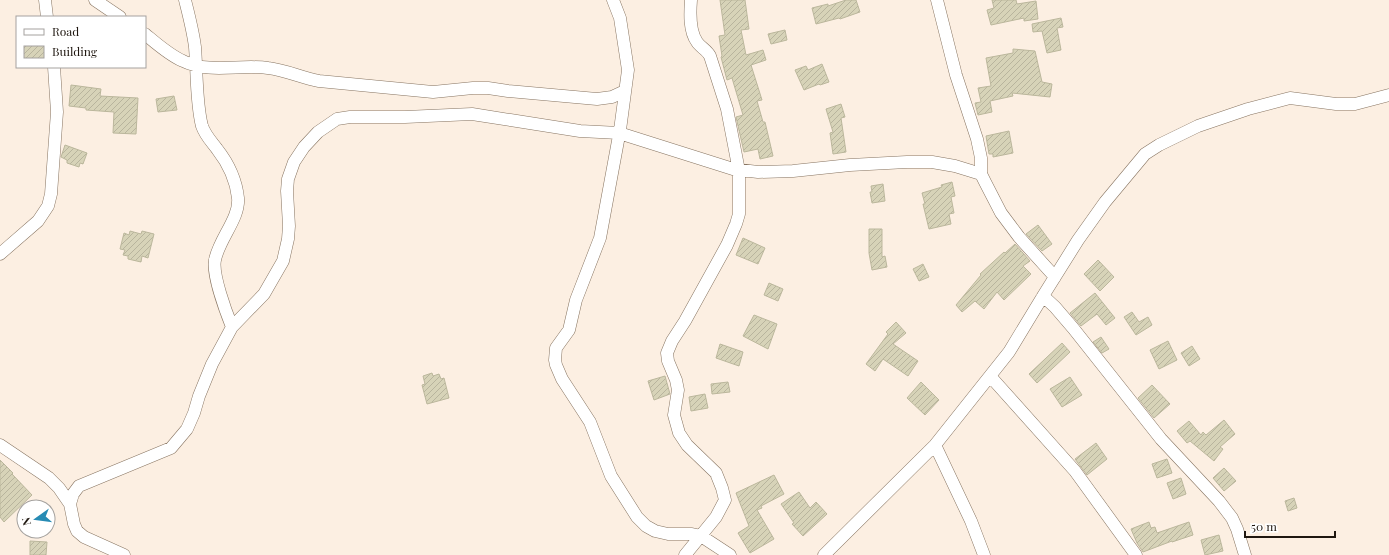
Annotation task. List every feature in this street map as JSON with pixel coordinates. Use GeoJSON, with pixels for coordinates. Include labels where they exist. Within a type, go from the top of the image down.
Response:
{"type":"FeatureCollection","features":[{"type":"Feature","properties":{"kind":"street"},"geometry":{"type":"LineString","coordinates":[[45,0],[47,16]]}},
{"type":"Feature","properties":{"kind":"street"},"geometry":{"type":"LineString","coordinates":[[95,0],[119,16]]}},
{"type":"Feature","properties":{"kind":"street"},"geometry":{"type":"LineString","coordinates":[[185,0],[192,27],[202,126],[208,138],[229,167],[235,182],[238,198],[236,211],[220,245],[215,261],[218,284],[232,327]]}},
{"type":"Feature","properties":{"kind":"street"},"geometry":{"type":"LineString","coordinates":[[613,0],[620,18],[627,62],[628,79],[625,91],[620,133],[600,238],[576,300],[569,330],[556,348],[556,365],[562,379],[590,422],[611,476],[637,517],[646,526],[655,531],[668,534],[692,534],[701,536],[730,555]]}},
{"type":"Feature","properties":{"kind":"street"},"geometry":{"type":"LineString","coordinates":[[685,555],[701,536],[725,502],[716,474],[686,445],[679,433],[674,415],[678,390],[676,380],[668,361],[667,353],[727,245],[739,214],[739,170],[727,109],[710,56],[694,37],[691,22],[691,0]]}},
{"type":"Feature","properties":{"kind":"street"},"geometry":{"type":"LineString","coordinates":[[937,0],[956,74],[968,107],[977,139],[982,174],[1001,213],[1019,237],[1055,277]]}},
{"type":"Feature","properties":{"kind":"street"},"geometry":{"type":"LineString","coordinates":[[146,35],[174,57],[183,62],[196,66],[269,68],[319,81],[433,92],[481,87],[597,99],[612,97],[625,91]]}},
{"type":"Feature","properties":{"kind":"street"},"geometry":{"type":"LineString","coordinates":[[0,254],[38,221],[48,206],[57,112],[54,68]]}},
{"type":"Feature","properties":{"kind":"street"},"geometry":{"type":"LineString","coordinates":[[824,555],[935,445],[1009,352],[1042,296],[1105,202],[1145,154],[1158,145],[1198,126],[1248,109],[1290,98],[1336,104],[1355,104],[1389,95]]}},
{"type":"Feature","properties":{"kind":"street"},"geometry":{"type":"LineString","coordinates":[[70,504],[73,494],[79,486],[159,454],[174,445],[187,429],[212,364],[232,327],[264,294],[283,261],[288,239],[288,185],[294,162],[304,147],[318,132],[337,119],[350,117],[405,117],[472,114],[580,131],[620,133],[739,170],[774,172],[850,165],[932,162],[955,166],[982,174]]}},
{"type":"Feature","properties":{"kind":"street"},"geometry":{"type":"LineString","coordinates":[[1042,296],[1073,328],[1161,439],[1219,501],[1232,518],[1245,555]]}},
{"type":"Feature","properties":{"kind":"street"},"geometry":{"type":"LineString","coordinates":[[990,376],[1075,471],[1136,555]]}},
{"type":"Feature","properties":{"kind":"street"},"geometry":{"type":"LineString","coordinates":[[0,445],[49,478],[59,488],[70,504],[77,531],[84,537],[124,555]]}},
{"type":"Feature","properties":{"kind":"street"},"geometry":{"type":"LineString","coordinates":[[935,445],[972,521],[984,555]]}},
{"type":"Feature","properties":{"kind":"building"},"geometry":{"type":"Polygon","coordinates":[[[720,0],[745,0],[749,29],[741,30],[746,55],[763,50],[766,60],[751,65],[762,100],[757,101],[763,122],[765,122],[773,156],[760,159],[758,149],[744,152],[736,117],[743,115],[732,78],[727,80],[721,57],[719,36],[725,35],[720,0]]]}},
{"type":"Feature","properties":{"kind":"building"},"geometry":{"type":"Polygon","coordinates":[[[846,0],[856,0],[860,12],[840,19],[816,24],[812,8],[828,4],[828,6],[846,0]]]}},
{"type":"Feature","properties":{"kind":"building"},"geometry":{"type":"Polygon","coordinates":[[[992,0],[1016,0],[1017,4],[1036,1],[1038,19],[1024,21],[1024,18],[991,25],[987,10],[994,8],[992,0]]]}},
{"type":"Feature","properties":{"kind":"building"},"geometry":{"type":"Polygon","coordinates":[[[1061,18],[1063,27],[1057,28],[1061,50],[1047,53],[1042,31],[1033,32],[1032,24],[1061,18]]]}},
{"type":"Feature","properties":{"kind":"building"},"geometry":{"type":"Polygon","coordinates":[[[785,30],[787,40],[771,44],[768,34],[785,30]]]}},
{"type":"Feature","properties":{"kind":"building"},"geometry":{"type":"Polygon","coordinates":[[[1013,49],[1035,51],[1042,82],[1052,84],[1050,97],[1012,93],[1013,96],[990,101],[992,112],[978,115],[975,103],[981,102],[978,88],[991,86],[986,58],[1013,53],[1013,49]]]}},
{"type":"Feature","properties":{"kind":"building"},"geometry":{"type":"Polygon","coordinates":[[[822,64],[829,82],[804,90],[795,70],[806,66],[808,70],[822,64]]]}},
{"type":"Feature","properties":{"kind":"building"},"geometry":{"type":"Polygon","coordinates":[[[71,85],[101,89],[100,96],[138,98],[136,134],[113,133],[114,112],[86,110],[86,108],[69,106],[71,85]]]}},
{"type":"Feature","properties":{"kind":"building"},"geometry":{"type":"Polygon","coordinates":[[[174,96],[177,110],[158,112],[156,99],[174,96]]]}},
{"type":"Feature","properties":{"kind":"building"},"geometry":{"type":"Polygon","coordinates":[[[841,104],[845,117],[841,118],[846,152],[833,154],[830,133],[833,132],[826,109],[841,104]]]}},
{"type":"Feature","properties":{"kind":"building"},"geometry":{"type":"Polygon","coordinates":[[[1009,131],[1013,153],[993,157],[993,154],[989,154],[986,136],[1009,131]]]}},
{"type":"Feature","properties":{"kind":"building"},"geometry":{"type":"Polygon","coordinates":[[[65,145],[87,153],[83,164],[80,163],[79,167],[67,163],[67,160],[61,157],[65,145]]]}},
{"type":"Feature","properties":{"kind":"building"},"geometry":{"type":"Polygon","coordinates":[[[952,182],[955,196],[951,197],[954,213],[949,214],[951,224],[929,229],[922,193],[942,187],[941,185],[952,182]]]}},
{"type":"Feature","properties":{"kind":"building"},"geometry":{"type":"Polygon","coordinates":[[[883,184],[885,201],[872,203],[870,192],[872,192],[871,186],[883,184]]]}},
{"type":"Feature","properties":{"kind":"building"},"geometry":{"type":"Polygon","coordinates":[[[1038,225],[1052,244],[1042,251],[1026,234],[1038,225]]]}},
{"type":"Feature","properties":{"kind":"building"},"geometry":{"type":"Polygon","coordinates":[[[869,229],[882,229],[882,257],[885,256],[887,267],[872,270],[869,253],[869,229]]]}},
{"type":"Feature","properties":{"kind":"building"},"geometry":{"type":"Polygon","coordinates":[[[130,231],[141,234],[142,231],[154,234],[148,258],[142,256],[141,262],[128,259],[128,256],[123,255],[125,250],[120,249],[124,233],[129,235],[130,231]]]}},
{"type":"Feature","properties":{"kind":"building"},"geometry":{"type":"Polygon","coordinates":[[[743,238],[765,248],[758,264],[736,255],[743,238]]]}},
{"type":"Feature","properties":{"kind":"building"},"geometry":{"type":"Polygon","coordinates":[[[1015,244],[1030,261],[1023,266],[1031,274],[1004,300],[997,292],[984,309],[975,301],[962,312],[956,305],[981,275],[980,274],[1015,244]]]}},
{"type":"Feature","properties":{"kind":"building"},"geometry":{"type":"Polygon","coordinates":[[[1098,260],[1114,277],[1100,291],[1084,274],[1098,260]]]}},
{"type":"Feature","properties":{"kind":"building"},"geometry":{"type":"Polygon","coordinates":[[[923,264],[929,277],[919,281],[913,269],[923,264]]]}},
{"type":"Feature","properties":{"kind":"building"},"geometry":{"type":"Polygon","coordinates":[[[769,283],[783,289],[778,301],[764,295],[769,283]]]}},
{"type":"Feature","properties":{"kind":"building"},"geometry":{"type":"Polygon","coordinates":[[[1095,293],[1115,318],[1106,325],[1097,314],[1081,326],[1070,313],[1095,293]]]}},
{"type":"Feature","properties":{"kind":"building"},"geometry":{"type":"Polygon","coordinates":[[[1132,312],[1139,322],[1148,317],[1152,325],[1136,335],[1124,317],[1132,312]]]}},
{"type":"Feature","properties":{"kind":"building"},"geometry":{"type":"Polygon","coordinates":[[[754,315],[777,324],[768,349],[743,336],[754,315]]]}},
{"type":"Feature","properties":{"kind":"building"},"geometry":{"type":"Polygon","coordinates":[[[896,322],[906,333],[893,344],[918,361],[908,376],[883,359],[875,371],[866,364],[888,334],[886,332],[896,322]]]}},
{"type":"Feature","properties":{"kind":"building"},"geometry":{"type":"Polygon","coordinates":[[[1101,337],[1109,349],[1102,353],[1093,342],[1101,337]]]}},
{"type":"Feature","properties":{"kind":"building"},"geometry":{"type":"Polygon","coordinates":[[[1168,341],[1177,360],[1159,369],[1150,350],[1168,341]]]}},
{"type":"Feature","properties":{"kind":"building"},"geometry":{"type":"Polygon","coordinates":[[[1062,343],[1070,352],[1037,383],[1029,374],[1062,343]]]}},
{"type":"Feature","properties":{"kind":"building"},"geometry":{"type":"Polygon","coordinates":[[[720,344],[743,352],[739,366],[716,358],[720,344]]]}},
{"type":"Feature","properties":{"kind":"building"},"geometry":{"type":"Polygon","coordinates":[[[1192,346],[1200,359],[1189,366],[1181,353],[1192,346]]]}},
{"type":"Feature","properties":{"kind":"building"},"geometry":{"type":"Polygon","coordinates":[[[432,373],[433,376],[439,374],[441,379],[444,378],[449,398],[427,404],[422,385],[425,384],[423,376],[432,373]]]}},
{"type":"Feature","properties":{"kind":"building"},"geometry":{"type":"Polygon","coordinates":[[[665,376],[670,394],[654,400],[648,381],[665,376]]]}},
{"type":"Feature","properties":{"kind":"building"},"geometry":{"type":"Polygon","coordinates":[[[1070,377],[1082,395],[1062,407],[1050,389],[1070,377]]]}},
{"type":"Feature","properties":{"kind":"building"},"geometry":{"type":"Polygon","coordinates":[[[728,382],[730,392],[712,394],[711,384],[728,382]]]}},
{"type":"Feature","properties":{"kind":"building"},"geometry":{"type":"Polygon","coordinates":[[[921,382],[939,400],[925,415],[907,398],[921,382]]]}},
{"type":"Feature","properties":{"kind":"building"},"geometry":{"type":"Polygon","coordinates":[[[1152,385],[1170,404],[1154,418],[1138,398],[1152,385]]]}},
{"type":"Feature","properties":{"kind":"building"},"geometry":{"type":"Polygon","coordinates":[[[705,394],[708,408],[691,411],[689,397],[705,394]]]}},
{"type":"Feature","properties":{"kind":"building"},"geometry":{"type":"Polygon","coordinates":[[[1224,420],[1235,434],[1220,447],[1223,449],[1214,461],[1190,441],[1187,443],[1177,431],[1189,421],[1201,435],[1203,432],[1206,435],[1224,420]]]}},
{"type":"Feature","properties":{"kind":"building"},"geometry":{"type":"Polygon","coordinates":[[[1096,443],[1107,459],[1087,475],[1075,459],[1096,443]]]}},
{"type":"Feature","properties":{"kind":"building"},"geometry":{"type":"Polygon","coordinates":[[[1167,459],[1172,473],[1157,478],[1152,464],[1167,459]]]}},
{"type":"Feature","properties":{"kind":"building"},"geometry":{"type":"Polygon","coordinates":[[[0,460],[32,495],[28,499],[16,499],[16,510],[4,522],[0,517],[0,460]]]}},
{"type":"Feature","properties":{"kind":"building"},"geometry":{"type":"Polygon","coordinates":[[[1224,468],[1236,481],[1224,491],[1213,478],[1224,468]]]}},
{"type":"Feature","properties":{"kind":"building"},"geometry":{"type":"Polygon","coordinates":[[[774,475],[784,494],[761,506],[762,508],[757,510],[774,539],[750,553],[738,533],[749,526],[736,493],[774,475]]]}},
{"type":"Feature","properties":{"kind":"building"},"geometry":{"type":"Polygon","coordinates":[[[1181,478],[1186,494],[1173,499],[1167,483],[1181,478]]]}},
{"type":"Feature","properties":{"kind":"building"},"geometry":{"type":"Polygon","coordinates":[[[799,492],[810,508],[816,502],[827,514],[803,536],[792,524],[794,523],[781,504],[799,492]]]}},
{"type":"Feature","properties":{"kind":"building"},"geometry":{"type":"Polygon","coordinates":[[[1294,498],[1297,508],[1288,511],[1285,501],[1294,498]]]}},
{"type":"Feature","properties":{"kind":"building"},"geometry":{"type":"Polygon","coordinates":[[[1149,522],[1151,528],[1155,527],[1157,533],[1189,522],[1193,535],[1143,552],[1131,529],[1149,522]]]}},
{"type":"Feature","properties":{"kind":"building"},"geometry":{"type":"Polygon","coordinates":[[[1219,535],[1223,551],[1205,555],[1201,540],[1219,535]]]}},
{"type":"Feature","properties":{"kind":"building"},"geometry":{"type":"Polygon","coordinates":[[[30,541],[47,542],[46,555],[30,555],[30,541]]]}}]}
